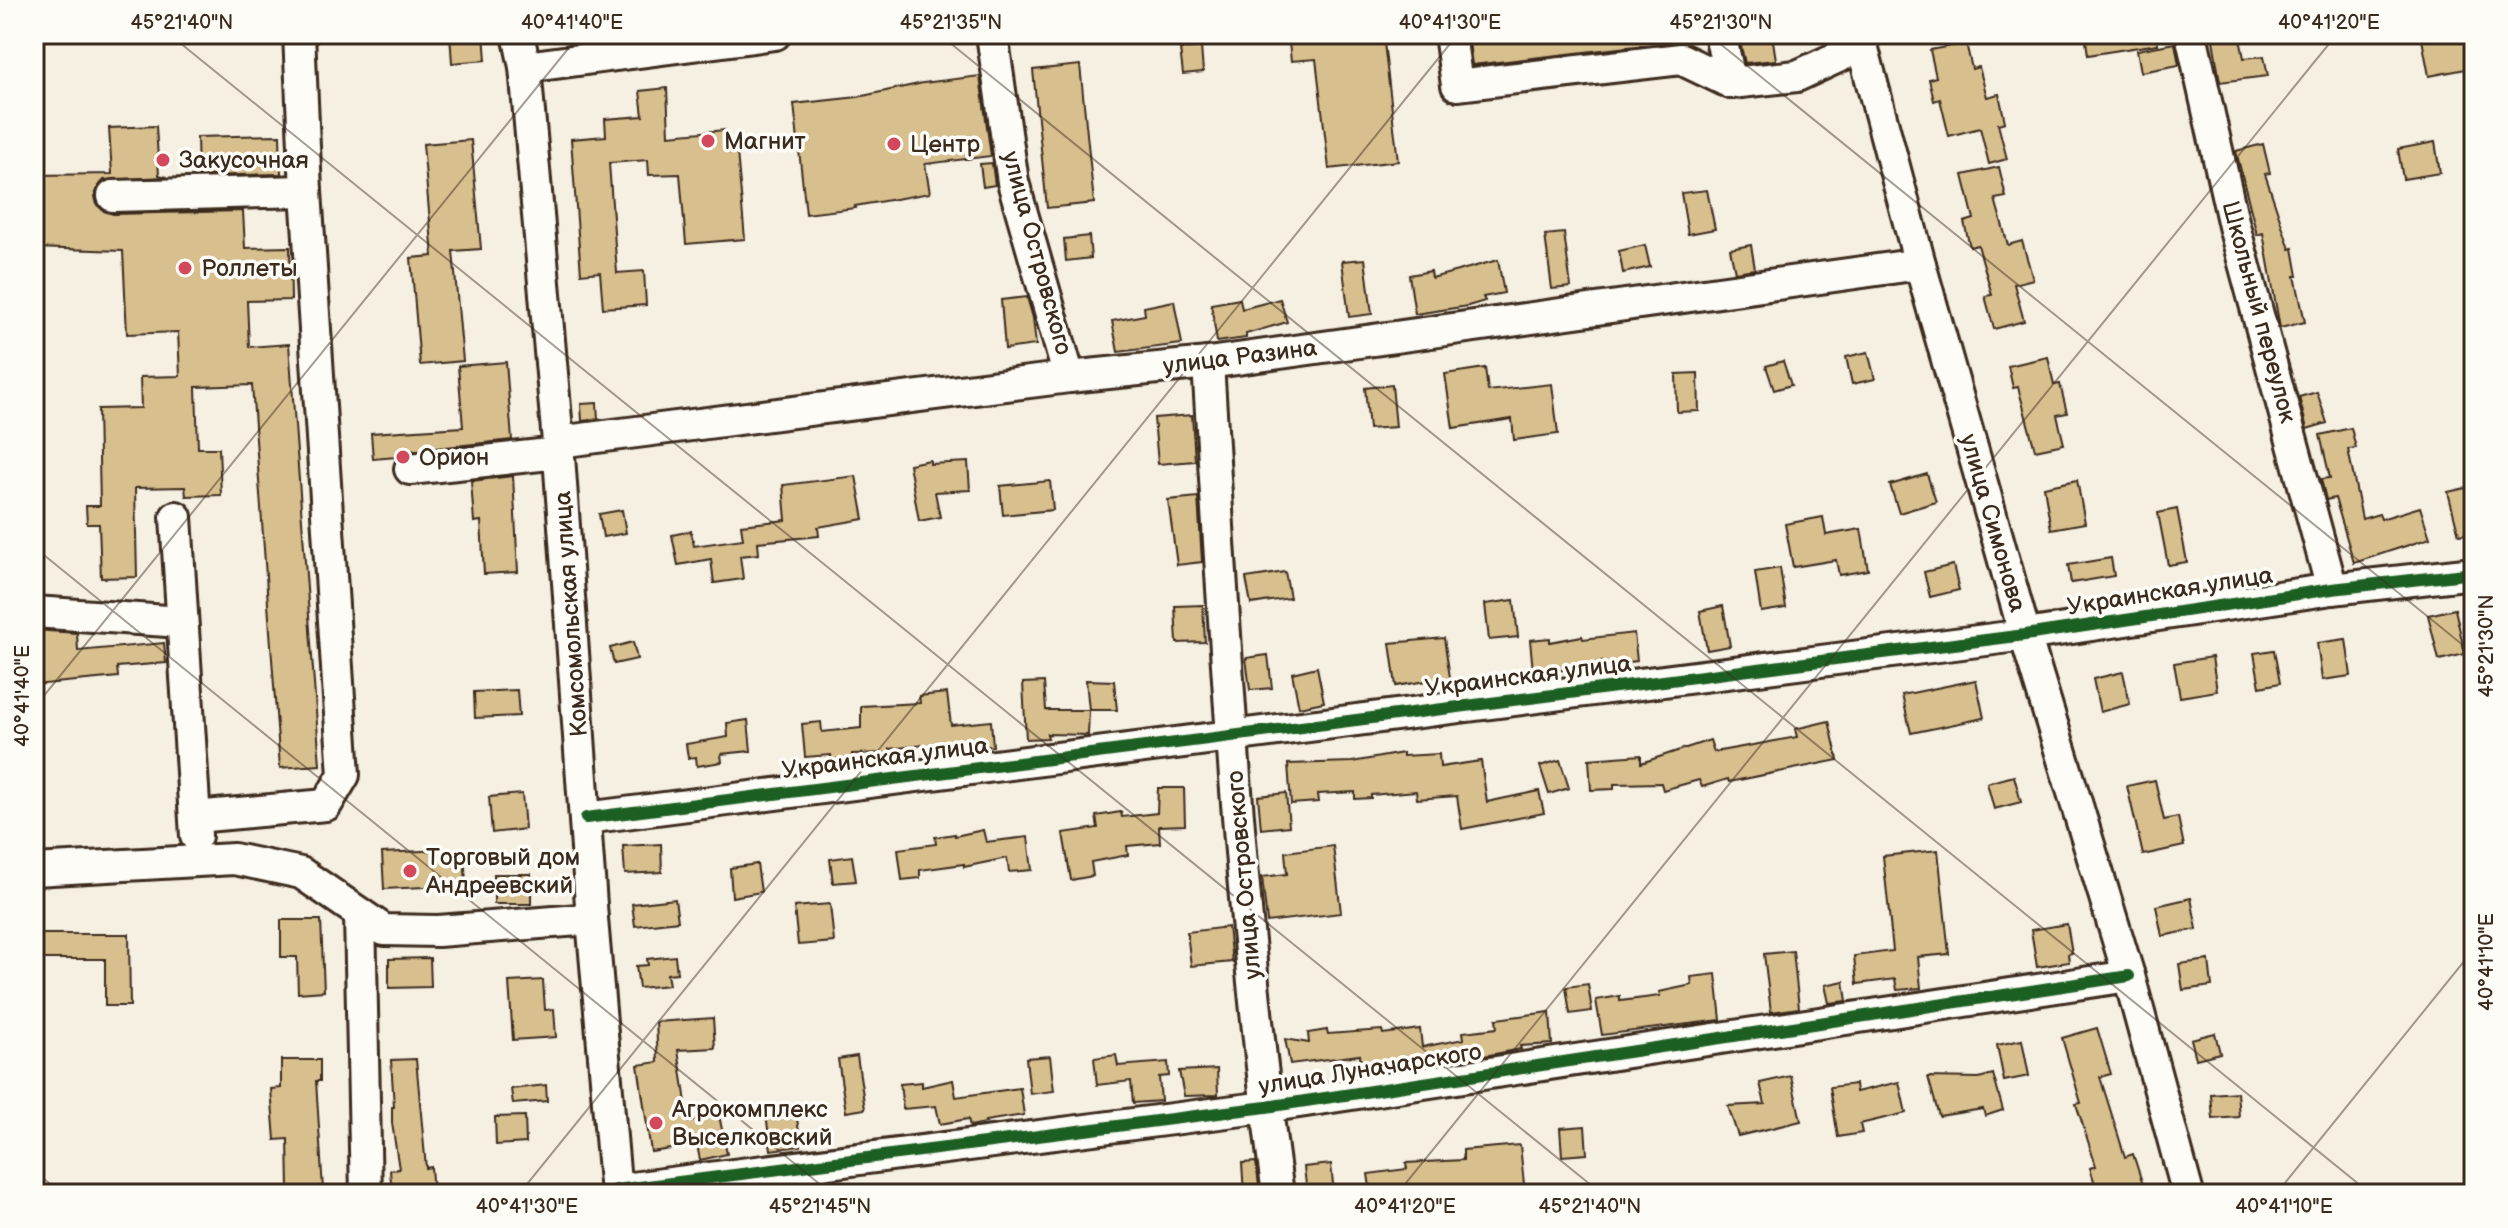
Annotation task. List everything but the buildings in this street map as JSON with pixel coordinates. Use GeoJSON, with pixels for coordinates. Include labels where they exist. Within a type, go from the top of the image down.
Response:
{"type":"FeatureCollection","features":[{"type":"Feature","properties":{"kind":"street"},"geometry":{"type":"LineString","coordinates":[[195,817],[326,805],[344,775],[306,191],[299,34]]}},
{"type":"Feature","properties":{"kind":"street","name":"Комсомольская улица"},"geometry":{"type":"LineString","coordinates":[[518,34],[525,67],[558,448],[592,919],[616,1192]]}},
{"type":"Feature","properties":{"kind":"street"},"geometry":{"type":"LineString","coordinates":[[525,67],[652,43],[775,34]]}},
{"type":"Feature","properties":{"kind":"street","name":"улица Островского"},"geometry":{"type":"LineString","coordinates":[[992,34],[1013,182],[1069,377]]}},
{"type":"Feature","properties":{"kind":"street"},"geometry":{"type":"LineString","coordinates":[[1450,34],[1457,85],[1681,59],[1731,83],[1797,76],[1861,40]]}},
{"type":"Feature","properties":{"kind":"street"},"geometry":{"type":"LineString","coordinates":[[1720,34],[1731,83]]}},
{"type":"Feature","properties":{"kind":"street","name":"Школьный переулок"},"geometry":{"type":"LineString","coordinates":[[2191,34],[2234,226],[2332,589]]}},
{"type":"Feature","properties":{"kind":"street","name":"улица Симонова"},"geometry":{"type":"LineString","coordinates":[[1861,40],[1920,264],[2025,635],[2129,976],[2188,1194]]}},
{"type":"Feature","properties":{"kind":"street"},"geometry":{"type":"LineString","coordinates":[[113,196],[306,191]]}},
{"type":"Feature","properties":{"kind":"street","name":"улица Разина"},"geometry":{"type":"LineString","coordinates":[[410,469],[1069,377],[1208,363],[1920,264]]}},
{"type":"Feature","properties":{"kind":"street","name":"улица Островского"},"geometry":{"type":"LineString","coordinates":[[1208,363],[1231,735],[1266,1107],[1278,1194]]}},
{"type":"Feature","properties":{"kind":"street"},"geometry":{"type":"LineString","coordinates":[[176,517],[198,861]]}},
{"type":"Feature","properties":{"kind":"street","name":"Украинская улица"},"geometry":{"type":"LineString","coordinates":[[586,818],[2025,635],[2332,589],[2474,573]]}},
{"type":"Feature","properties":{"kind":"street"},"geometry":{"type":"LineString","coordinates":[[34,612],[182,622]]}},
{"type":"Feature","properties":{"kind":"street"},"geometry":{"type":"LineString","coordinates":[[34,870],[234,859],[301,873],[384,930],[438,931],[592,919]]}},
{"type":"Feature","properties":{"kind":"street"},"geometry":{"type":"LineString","coordinates":[[360,916],[366,1194]]}},
{"type":"Feature","properties":{"kind":"street","name":"улица Луначарского"},"geometry":{"type":"LineString","coordinates":[[616,1192],[1266,1107],[2129,976]]}},
{"type":"Feature","properties":{"kind":"cycle path"},"geometry":{"type":"LineString","coordinates":[[586,818],[2025,635],[2332,589],[2474,573]]}},
{"type":"Feature","properties":{"kind":"cycle path"},"geometry":{"type":"LineString","coordinates":[[616,1190],[1266,1107],[2129,976]]}},
{"type":"Feature","properties":{"kind":"place","name":"Магнит"},"geometry":{"type":"Point","coordinates":[708,141]}},
{"type":"Feature","properties":{"kind":"place","name":"Центр"},"geometry":{"type":"Point","coordinates":[894,144]}},
{"type":"Feature","properties":{"kind":"place","name":"Закусочная"},"geometry":{"type":"Point","coordinates":[163,160]}},
{"type":"Feature","properties":{"kind":"place","name":"Роллеты"},"geometry":{"type":"Point","coordinates":[185,268]}},
{"type":"Feature","properties":{"kind":"place","name":"Орион"},"geometry":{"type":"Point","coordinates":[403,457]}},
{"type":"Feature","properties":{"kind":"place","name":"Торговый дом Андреевский"},"geometry":{"type":"Point","coordinates":[410,871]}},
{"type":"Feature","properties":{"kind":"place","name":"Агрокомплекс Выселковский"},"geometry":{"type":"Point","coordinates":[656,1123]}}]}
